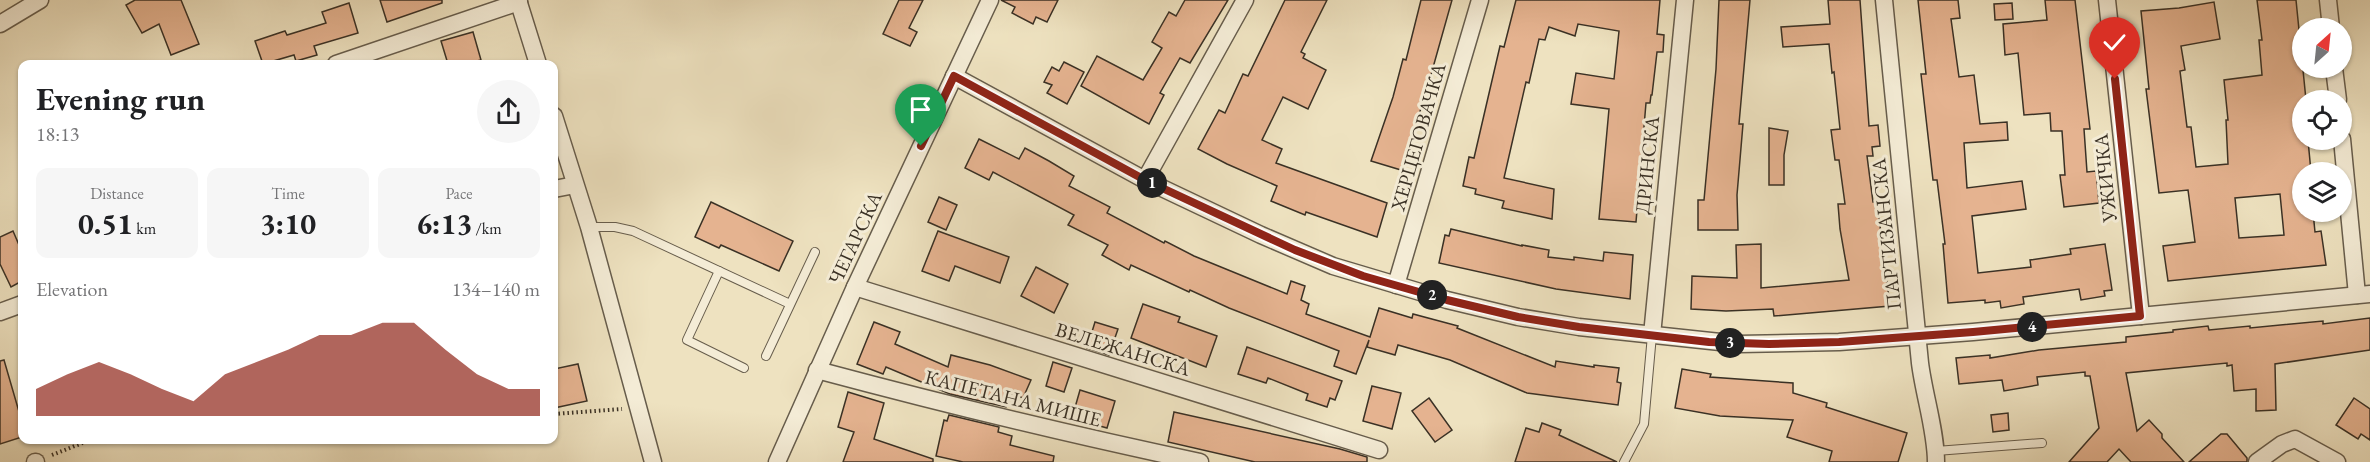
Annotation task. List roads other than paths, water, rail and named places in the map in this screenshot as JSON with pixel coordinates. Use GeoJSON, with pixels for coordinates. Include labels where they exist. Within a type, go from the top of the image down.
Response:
{"type":"FeatureCollection","features":[{"type":"Feature","properties":{"kind":"street"},"geometry":{"type":"LineString","coordinates":[[0,24],[40,0]]}},
{"type":"Feature","properties":{"kind":"street","name":"ЧЕГАРСКА"},"geometry":{"type":"LineString","coordinates":[[777,462],[855,287],[990,0]]}},
{"type":"Feature","properties":{"kind":"street"},"geometry":{"type":"LineString","coordinates":[[1145,180],[1245,0]]}},
{"type":"Feature","properties":{"kind":"street","name":"ХЕРЦЕГОВАЧКА"},"geometry":{"type":"LineString","coordinates":[[1396,285],[1480,0]]}},
{"type":"Feature","properties":{"kind":"street","name":"ДРИНСКА"},"geometry":{"type":"LineString","coordinates":[[1652,335],[1661,222],[1685,0]]}},
{"type":"Feature","properties":{"kind":"street","name":"ПАРТИЗАНСКА"},"geometry":{"type":"LineString","coordinates":[[1884,0],[1923,394],[1936,457]]}},
{"type":"Feature","properties":{"kind":"street","name":"УЖИЧКА"},"geometry":{"type":"LineString","coordinates":[[2107,0],[2140,316]]}},
{"type":"Feature","properties":{"kind":"street"},"geometry":{"type":"LineString","coordinates":[[2328,0],[2330,18]]}},
{"type":"Feature","properties":{"kind":"street"},"geometry":{"type":"LineString","coordinates":[[348,60],[518,1],[537,60]]}},
{"type":"Feature","properties":{"kind":"street"},"geometry":{"type":"LineString","coordinates":[[954,76],[1145,180],[1333,266],[1447,300],[1518,317],[1579,327],[1709,342],[1769,344],[1839,342],[1973,332],[2363,294],[2343,150]]}},
{"type":"Feature","properties":{"kind":"street"},"geometry":{"type":"LineString","coordinates":[[558,129],[589,227],[653,462]]}},
{"type":"Feature","properties":{"kind":"street"},"geometry":{"type":"LineString","coordinates":[[558,188],[575,184]]}},
{"type":"Feature","properties":{"kind":"street","name":"ВЕЛЕЖАНСКА"},"geometry":{"type":"LineString","coordinates":[[855,287],[1379,450]]}},
{"type":"Feature","properties":{"kind":"street"},"geometry":{"type":"LineString","coordinates":[[0,312],[18,305]]}},
{"type":"Feature","properties":{"kind":"street","name":"КАПЕТАНА МИШЕ"},"geometry":{"type":"LineString","coordinates":[[817,370],[998,417],[1200,462]]}},
{"type":"Feature","properties":{"kind":"street"},"geometry":{"type":"LineString","coordinates":[[2257,462],[2282,444],[2295,438],[2337,462]]}},
{"type":"Feature","properties":{"kind":"lane"},"geometry":{"type":"LineString","coordinates":[[589,227],[615,227],[633,231],[790,304]]}},
{"type":"Feature","properties":{"kind":"lane"},"geometry":{"type":"LineString","coordinates":[[766,356],[815,252]]}},
{"type":"Feature","properties":{"kind":"lane"},"geometry":{"type":"LineString","coordinates":[[719,271],[687,340],[744,368]]}},
{"type":"Feature","properties":{"kind":"lane"},"geometry":{"type":"LineString","coordinates":[[1624,462],[1644,424],[1652,335]]}},
{"type":"Feature","properties":{"kind":"lane"},"geometry":{"type":"LineString","coordinates":[[1936,457],[2042,443]]}}]}
